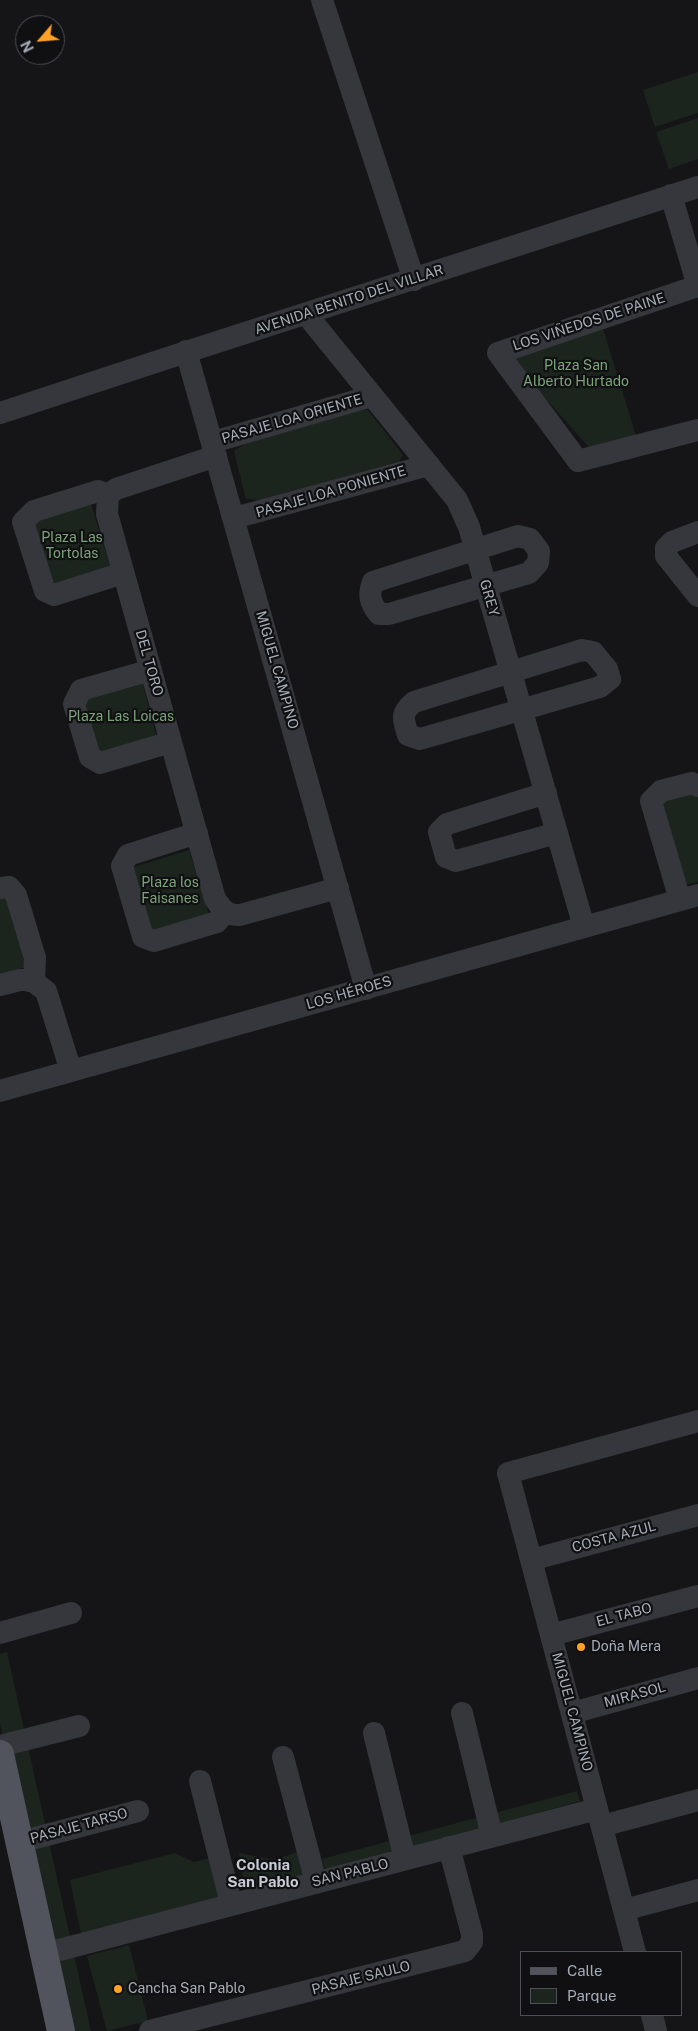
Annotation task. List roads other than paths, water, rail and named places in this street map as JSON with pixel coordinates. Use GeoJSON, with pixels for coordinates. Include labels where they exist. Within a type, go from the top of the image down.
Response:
{"type":"FeatureCollection","features":[{"type":"Feature","properties":{"kind":"main road"},"geometry":{"type":"LineString","coordinates":[[0,1754],[61,2031]]}},
{"type":"Feature","properties":{"kind":"street"},"geometry":{"type":"LineString","coordinates":[[322,0],[414,280]]}},
{"type":"Feature","properties":{"kind":"street","name":"AVENIDA BENITO DEL VILLAR"},"geometry":{"type":"LineString","coordinates":[[0,414],[186,351],[414,280],[698,187]]}},
{"type":"Feature","properties":{"kind":"street"},"geometry":{"type":"LineString","coordinates":[[671,196],[698,286]]}},
{"type":"Feature","properties":{"kind":"street","name":"LOS VIÑEDOS DE PAINE"},"geometry":{"type":"LineString","coordinates":[[698,286],[498,352],[578,461],[698,430]]}},
{"type":"Feature","properties":{"kind":"street","name":"GREY"},"geometry":{"type":"LineString","coordinates":[[306,314],[457,500],[469,526],[584,927]]}},
{"type":"Feature","properties":{"kind":"street","name":"MIGUEL CAMPINO"},"geometry":{"type":"LineString","coordinates":[[186,351],[366,988]]}},
{"type":"Feature","properties":{"kind":"street","name":"PASAJE LOA ORIENTE"},"geometry":{"type":"LineString","coordinates":[[214,449],[372,396]]}},
{"type":"Feature","properties":{"kind":"street"},"geometry":{"type":"LineString","coordinates":[[123,573],[54,595],[45,591],[23,522],[34,511],[98,491],[108,495],[116,489],[214,449]]}},
{"type":"Feature","properties":{"kind":"street","name":"PASAJE LOA PONIENTE"},"geometry":{"type":"LineString","coordinates":[[234,518],[429,465]]}},
{"type":"Feature","properties":{"kind":"street","name":"DEL TORO"},"geometry":{"type":"LineString","coordinates":[[108,495],[107,514],[123,573],[215,899],[224,912]]}},
{"type":"Feature","properties":{"kind":"street"},"geometry":{"type":"LineString","coordinates":[[698,532],[672,542],[666,548],[666,556],[698,596]]}},
{"type":"Feature","properties":{"kind":"street"},"geometry":{"type":"LineString","coordinates":[[518,536],[530,539],[539,551],[538,564],[529,573],[389,614],[379,614],[372,606],[369,593],[373,582],[475,550],[518,536]]}},
{"type":"Feature","properties":{"kind":"street"},"geometry":{"type":"LineString","coordinates":[[582,650],[593,652],[607,669],[610,679],[600,687],[420,739],[408,735],[403,718],[405,710],[414,702],[511,672],[582,650]]}},
{"type":"Feature","properties":{"kind":"street"},"geometry":{"type":"LineString","coordinates":[[151,670],[81,690],[74,704],[90,757],[100,763],[171,742]]}},
{"type":"Feature","properties":{"kind":"street"},"geometry":{"type":"LineString","coordinates":[[689,897],[651,801],[662,791],[692,783],[698,786]]}},
{"type":"Feature","properties":{"kind":"street"},"geometry":{"type":"LineString","coordinates":[[546,793],[448,824],[440,832],[446,857],[456,861],[557,833]]}},
{"type":"Feature","properties":{"kind":"street"},"geometry":{"type":"LineString","coordinates":[[197,833],[128,855],[122,866],[143,937],[154,940],[217,922],[224,912],[231,915],[240,915],[338,888]]}},
{"type":"Feature","properties":{"kind":"street"},"geometry":{"type":"LineString","coordinates":[[0,888],[9,887],[16,895],[35,958],[34,982]]}},
{"type":"Feature","properties":{"kind":"street","name":"LOS HÉROES"},"geometry":{"type":"LineString","coordinates":[[0,1091],[689,897]]}},
{"type":"Feature","properties":{"kind":"street"},"geometry":{"type":"LineString","coordinates":[[0,985],[20,980],[34,982],[46,991],[71,1071]]}},
{"type":"Feature","properties":{"kind":"street","name":"MIGUEL CAMPINO"},"geometry":{"type":"LineString","coordinates":[[635,1951],[508,1473],[698,1421]]}},
{"type":"Feature","properties":{"kind":"street","name":"COSTA AZUL"},"geometry":{"type":"LineString","coordinates":[[531,1560],[698,1515]]}},
{"type":"Feature","properties":{"kind":"street","name":"EL TABO"},"geometry":{"type":"LineString","coordinates":[[551,1635],[698,1596]]}},
{"type":"Feature","properties":{"kind":"street"},"geometry":{"type":"LineString","coordinates":[[0,1633],[71,1613]]}},
{"type":"Feature","properties":{"kind":"street","name":"MIRASOL"},"geometry":{"type":"LineString","coordinates":[[572,1713],[698,1678]]}},
{"type":"Feature","properties":{"kind":"street"},"geometry":{"type":"LineString","coordinates":[[462,1713],[492,1836]]}},
{"type":"Feature","properties":{"kind":"street"},"geometry":{"type":"LineString","coordinates":[[0,1746],[79,1726]]}},
{"type":"Feature","properties":{"kind":"street"},"geometry":{"type":"LineString","coordinates":[[374,1733],[405,1859]]}},
{"type":"Feature","properties":{"kind":"street"},"geometry":{"type":"LineString","coordinates":[[283,1757],[316,1882]]}},
{"type":"Feature","properties":{"kind":"street"},"geometry":{"type":"LineString","coordinates":[[200,1781],[231,1903]]}},
{"type":"Feature","properties":{"kind":"street","name":"SAN PABLO"},"geometry":{"type":"LineString","coordinates":[[44,1954],[231,1903],[492,1836],[698,1800]]}},
{"type":"Feature","properties":{"kind":"street","name":"PASAJE TARSO"},"geometry":{"type":"LineString","coordinates":[[20,1842],[138,1811]]}},
{"type":"Feature","properties":{"kind":"street","name":"PASAJE SAULO"},"geometry":{"type":"LineString","coordinates":[[150,2031],[465,1951],[472,1942],[472,1934],[449,1847]]}},
{"type":"Feature","properties":{"kind":"street"},"geometry":{"type":"LineString","coordinates":[[624,1910],[698,1890]]}},
{"type":"Feature","properties":{"kind":"street"},"geometry":{"type":"LineString","coordinates":[[652,2016],[656,2031]]}},
{"type":"Feature","properties":{"kind":"place","name":"Doña Mera"},"geometry":{"type":"Point","coordinates":[581,1647]}},
{"type":"Feature","properties":{"kind":"place","name":"Cancha San Pablo"},"geometry":{"type":"Point","coordinates":[118,1989]}},
{"type":"Feature","properties":{"kind":"district","name":"Colonia San Pablo"},"geometry":{"type":"Point","coordinates":[263,1874]}},
{"type":"Feature","properties":{"kind":"park label","name":"Plaza San Alberto Hurtado"},"geometry":{"type":"Point","coordinates":[576,374]}},
{"type":"Feature","properties":{"kind":"park label","name":"Plaza Las Tortolas"},"geometry":{"type":"Point","coordinates":[72,546]}},
{"type":"Feature","properties":{"kind":"park label","name":"Plaza Las Loicas"},"geometry":{"type":"Point","coordinates":[121,717]}},
{"type":"Feature","properties":{"kind":"park label","name":"Plaza los Faisanes"},"geometry":{"type":"Point","coordinates":[170,892]}}]}
